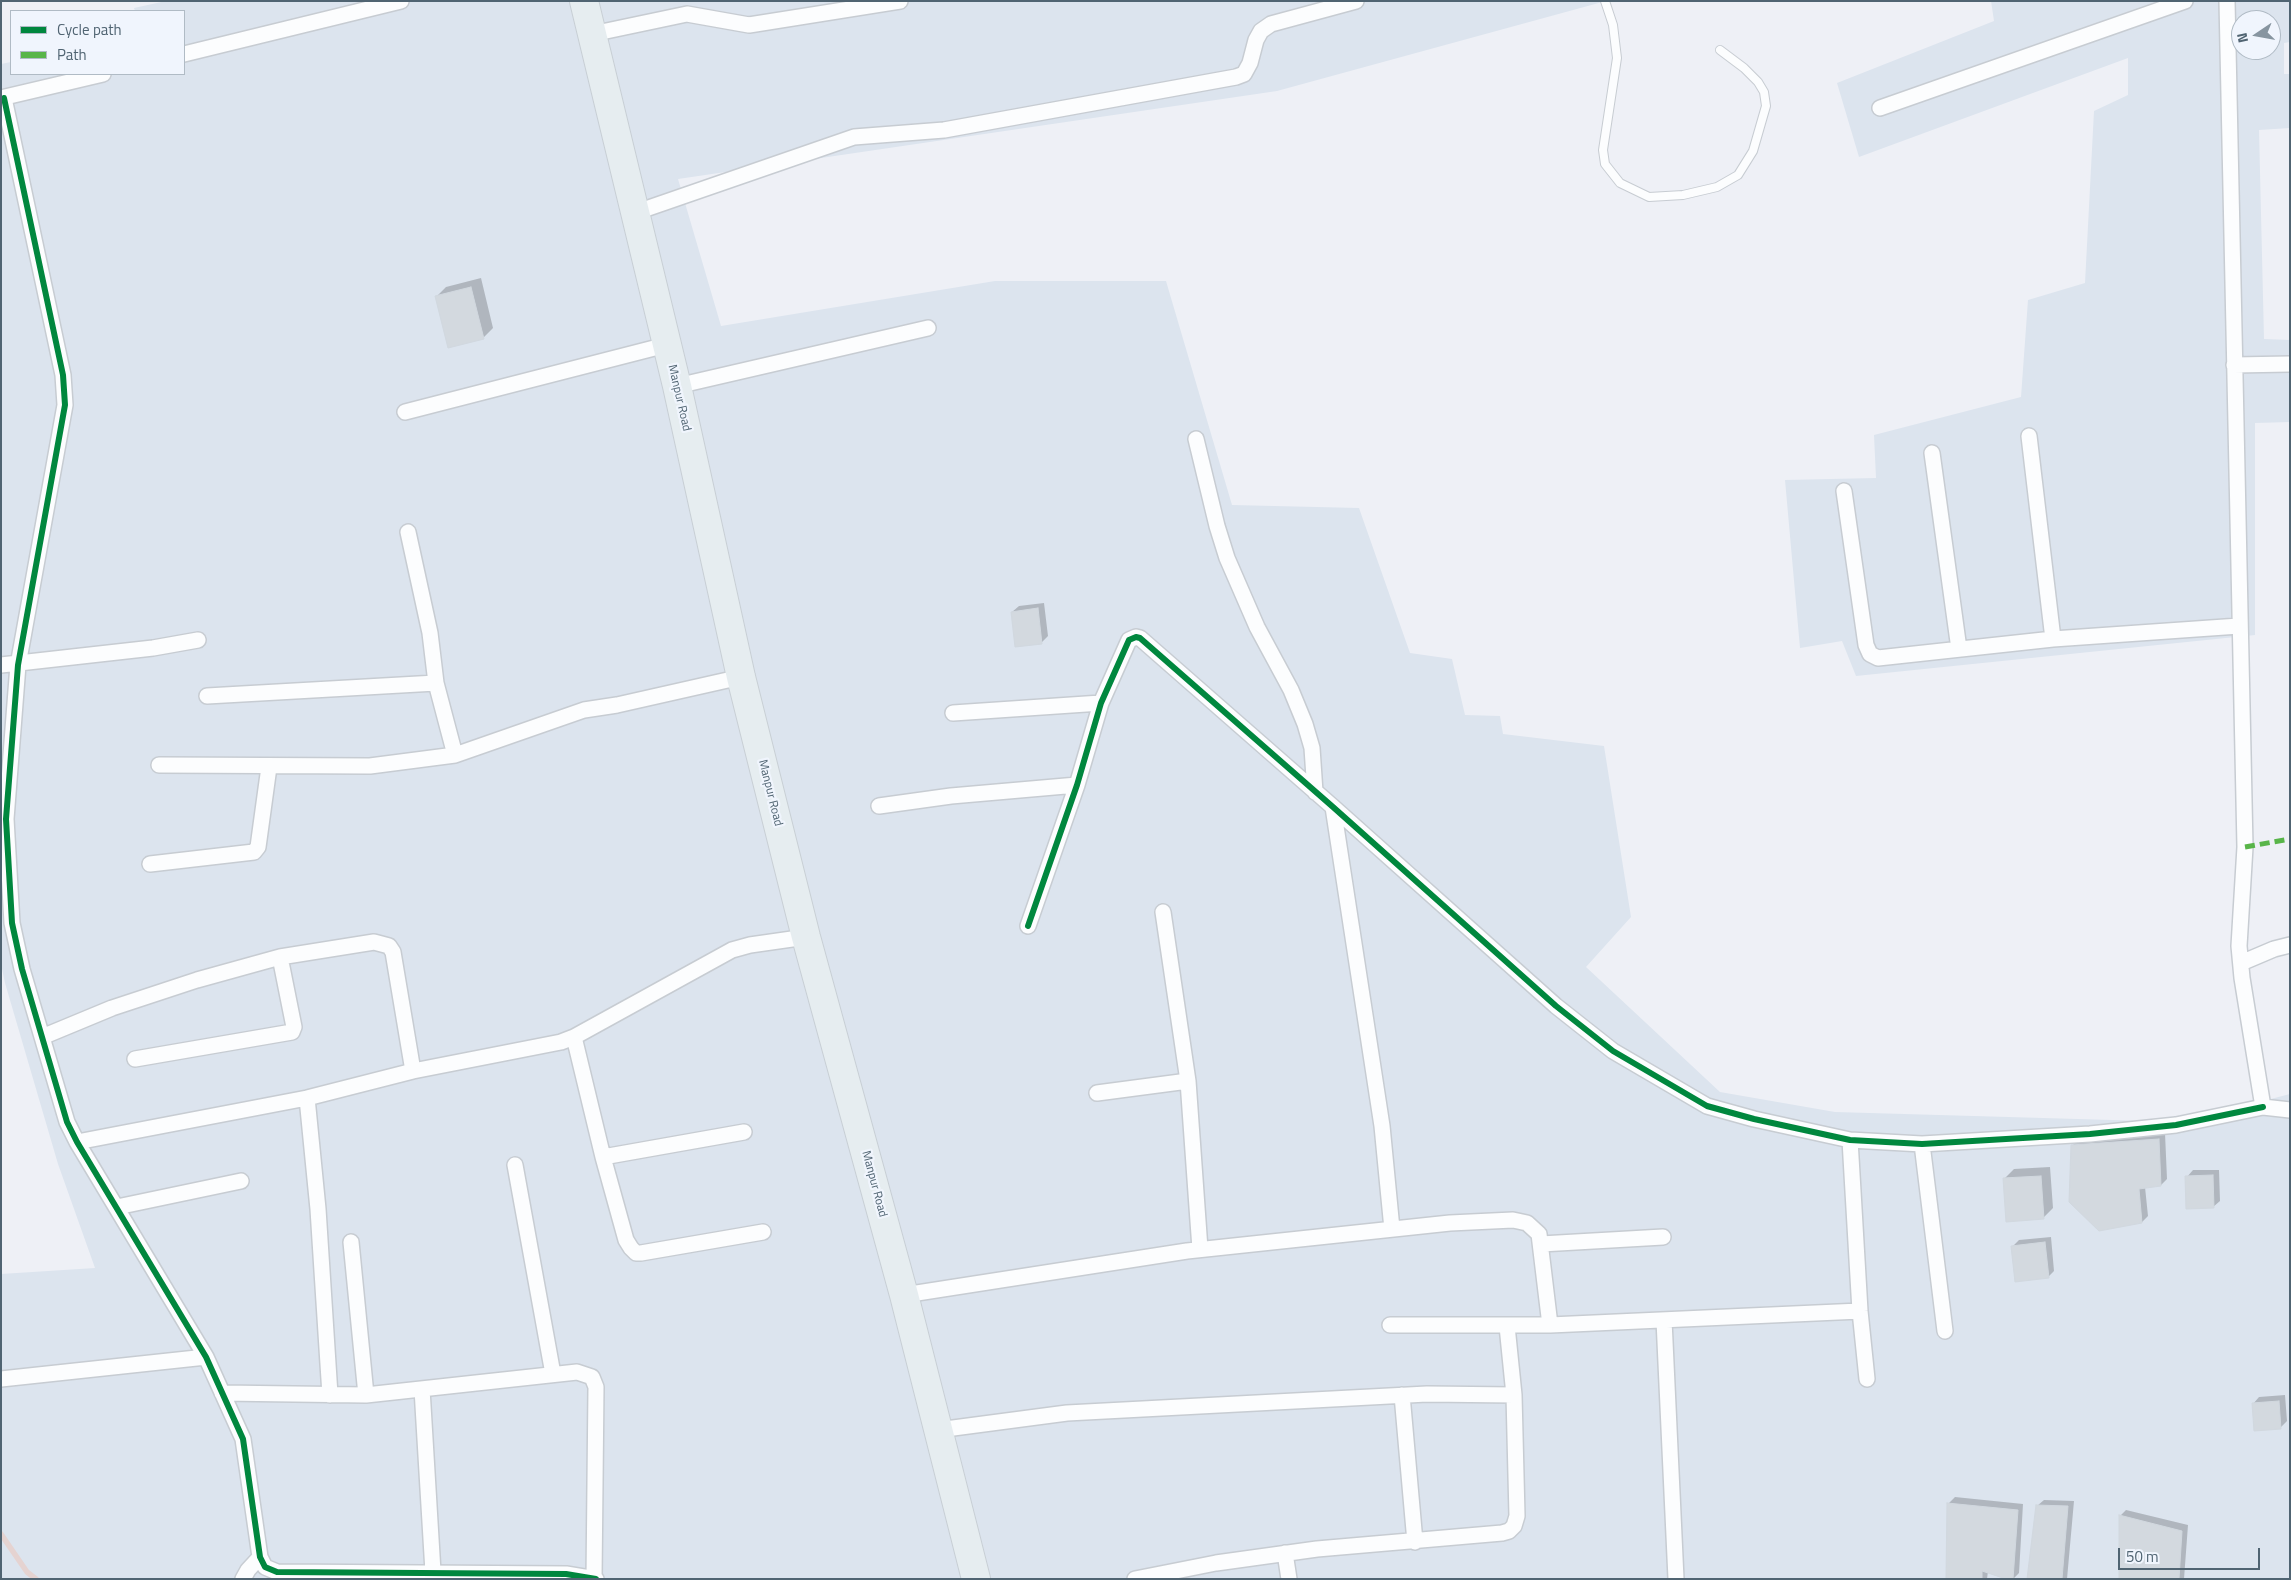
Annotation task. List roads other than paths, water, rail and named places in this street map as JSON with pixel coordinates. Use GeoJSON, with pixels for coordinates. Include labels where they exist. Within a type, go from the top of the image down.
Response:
{"type":"FeatureCollection","features":[{"type":"Feature","properties":{"kind":"highway","name":"Manpur Road"},"geometry":{"type":"LineString","coordinates":[[584,1],[677,386],[741,677],[806,937],[904,1296],[976,1579]]}},
{"type":"Feature","properties":{"kind":"street"},"geometry":{"type":"LineString","coordinates":[[185,54],[401,1]]}},
{"type":"Feature","properties":{"kind":"street"},"geometry":{"type":"LineString","coordinates":[[592,34],[687,14],[749,25],[900,1]]}},
{"type":"Feature","properties":{"kind":"street"},"geometry":{"type":"LineString","coordinates":[[634,214],[854,137],[869,134],[944,130],[1236,77],[1244,74],[1250,63],[1256,40],[1261,31],[1272,24],[1356,1]]}},
{"type":"Feature","properties":{"kind":"street"},"geometry":{"type":"LineString","coordinates":[[1880,108],[2185,1]]}},
{"type":"Feature","properties":{"kind":"street"},"geometry":{"type":"LineString","coordinates":[[2227,1],[2238,626],[2244,847],[2239,946],[2263,1107]]}},
{"type":"Feature","properties":{"kind":"street"},"geometry":{"type":"LineString","coordinates":[[99,75],[3,98],[63,376],[65,405],[18,665],[6,819],[11,914],[22,969],[67,1122],[77,1142],[206,1358],[243,1439],[260,1557],[265,1567],[276,1572],[566,1574],[595,1579],[596,1387],[592,1377],[577,1372],[366,1395],[222,1393]]}},
{"type":"Feature","properties":{"kind":"street"},"geometry":{"type":"LineString","coordinates":[[677,386],[928,328]]}},
{"type":"Feature","properties":{"kind":"street"},"geometry":{"type":"LineString","coordinates":[[405,412],[666,345]]}},
{"type":"Feature","properties":{"kind":"street"},"geometry":{"type":"LineString","coordinates":[[2234,365],[2290,364]]}},
{"type":"Feature","properties":{"kind":"street"},"geometry":{"type":"LineString","coordinates":[[2029,436],[2053,639]]}},
{"type":"Feature","properties":{"kind":"street"},"geometry":{"type":"LineString","coordinates":[[1196,439],[1217,526],[1227,558],[1258,627],[1291,690],[1305,724],[1312,748],[1316,792]]}},
{"type":"Feature","properties":{"kind":"street"},"geometry":{"type":"LineString","coordinates":[[1932,453],[1959,649]]}},
{"type":"Feature","properties":{"kind":"street"},"geometry":{"type":"LineString","coordinates":[[1844,490],[1866,645],[1870,654],[1884,658],[2053,639],[2238,626]]}},
{"type":"Feature","properties":{"kind":"street"},"geometry":{"type":"LineString","coordinates":[[408,532],[430,633],[436,683],[455,755]]}},
{"type":"Feature","properties":{"kind":"street"},"geometry":{"type":"LineString","coordinates":[[1028,926],[1076,785],[1101,703],[1129,640],[1136,637],[1140,638],[1316,792],[1556,1006],[1613,1051],[1707,1106],[1754,1120],[1850,1140],[1922,1144],[2090,1134],[2176,1126],[2263,1107],[2290,1110]]}},
{"type":"Feature","properties":{"kind":"street"},"geometry":{"type":"LineString","coordinates":[[1,665],[18,665],[153,648],[198,640]]}},
{"type":"Feature","properties":{"kind":"street"},"geometry":{"type":"LineString","coordinates":[[159,765],[370,766],[455,755],[584,710],[617,705],[741,677]]}},
{"type":"Feature","properties":{"kind":"street"},"geometry":{"type":"LineString","coordinates":[[207,696],[436,683]]}},
{"type":"Feature","properties":{"kind":"street"},"geometry":{"type":"LineString","coordinates":[[953,713],[1101,703]]}},
{"type":"Feature","properties":{"kind":"street"},"geometry":{"type":"LineString","coordinates":[[150,864],[254,852],[258,847],[269,767]]}},
{"type":"Feature","properties":{"kind":"street"},"geometry":{"type":"LineString","coordinates":[[879,806],[951,796],[1076,785]]}},
{"type":"Feature","properties":{"kind":"street"},"geometry":{"type":"LineString","coordinates":[[1333,807],[1382,1126],[1392,1229]]}},
{"type":"Feature","properties":{"kind":"street"},"geometry":{"type":"LineString","coordinates":[[1163,912],[1188,1081],[1200,1249]]}},
{"type":"Feature","properties":{"kind":"street"},"geometry":{"type":"LineString","coordinates":[[77,1142],[307,1098],[413,1071],[561,1042],[574,1037],[732,950],[806,937]]}},
{"type":"Feature","properties":{"kind":"street"},"geometry":{"type":"LineString","coordinates":[[42,1037],[145,996],[280,957],[374,942],[389,946],[393,952],[413,1071]]}},
{"type":"Feature","properties":{"kind":"street"},"geometry":{"type":"LineString","coordinates":[[2241,963],[2274,949],[2290,945]]}},
{"type":"Feature","properties":{"kind":"street"},"geometry":{"type":"LineString","coordinates":[[135,1059],[292,1032],[294,1027],[280,957]]}},
{"type":"Feature","properties":{"kind":"street"},"geometry":{"type":"LineString","coordinates":[[574,1037],[603,1157],[626,1240],[636,1253],[763,1232]]}},
{"type":"Feature","properties":{"kind":"street"},"geometry":{"type":"LineString","coordinates":[[1097,1093],[1188,1081]]}},
{"type":"Feature","properties":{"kind":"street"},"geometry":{"type":"LineString","coordinates":[[307,1098],[318,1209],[330,1395]]}},
{"type":"Feature","properties":{"kind":"street"},"geometry":{"type":"LineString","coordinates":[[603,1157],[744,1132]]}},
{"type":"Feature","properties":{"kind":"street"},"geometry":{"type":"LineString","coordinates":[[1850,1140],[1860,1311],[1867,1379]]}},
{"type":"Feature","properties":{"kind":"street"},"geometry":{"type":"LineString","coordinates":[[1922,1144],[1945,1331]]}},
{"type":"Feature","properties":{"kind":"street"},"geometry":{"type":"LineString","coordinates":[[516,1165],[553,1374]]}},
{"type":"Feature","properties":{"kind":"street"},"geometry":{"type":"LineString","coordinates":[[117,1207],[241,1181]]}},
{"type":"Feature","properties":{"kind":"street"},"geometry":{"type":"LineString","coordinates":[[904,1296],[1101,1263],[1200,1249],[1392,1229],[1513,1220],[1527,1222],[1539,1234],[1550,1325]]}},
{"type":"Feature","properties":{"kind":"street"},"geometry":{"type":"LineString","coordinates":[[1541,1244],[1663,1237]]}},
{"type":"Feature","properties":{"kind":"street"},"geometry":{"type":"LineString","coordinates":[[352,1242],[366,1395]]}},
{"type":"Feature","properties":{"kind":"street"},"geometry":{"type":"LineString","coordinates":[[1390,1325],[1550,1325],[1860,1311]]}},
{"type":"Feature","properties":{"kind":"street"},"geometry":{"type":"LineString","coordinates":[[1664,1320],[1676,1579]]}},
{"type":"Feature","properties":{"kind":"street"},"geometry":{"type":"LineString","coordinates":[[1135,1579],[1216,1563],[1285,1554],[1502,1533],[1514,1526],[1517,1516],[1514,1395],[1507,1326]]}},
{"type":"Feature","properties":{"kind":"street"},"geometry":{"type":"LineString","coordinates":[[1,1379],[206,1358]]}},
{"type":"Feature","properties":{"kind":"street"},"geometry":{"type":"LineString","coordinates":[[422,1389],[432,1572]]}},
{"type":"Feature","properties":{"kind":"street"},"geometry":{"type":"LineString","coordinates":[[938,1430],[1067,1413],[1402,1395],[1514,1395]]}},
{"type":"Feature","properties":{"kind":"street"},"geometry":{"type":"LineString","coordinates":[[1402,1395],[1415,1542]]}},
{"type":"Feature","properties":{"kind":"street"},"geometry":{"type":"LineString","coordinates":[[1285,1554],[1289,1579]]}},
{"type":"Feature","properties":{"kind":"street"},"geometry":{"type":"LineString","coordinates":[[243,1579],[248,1570],[260,1557]]}},
{"type":"Feature","properties":{"kind":"lane"},"geometry":{"type":"LineString","coordinates":[[1605,1],[1613,26],[1617,58],[1603,150],[1605,164],[1620,183],[1649,197],[1683,195],[1717,186],[1738,176],[1753,151],[1766,106],[1764,92],[1758,82],[1744,68],[1720,50]]}},
{"type":"Feature","properties":{"kind":"waterway"},"geometry":{"type":"LineString","coordinates":[[1,1534],[27,1572],[36,1579]]}}]}
